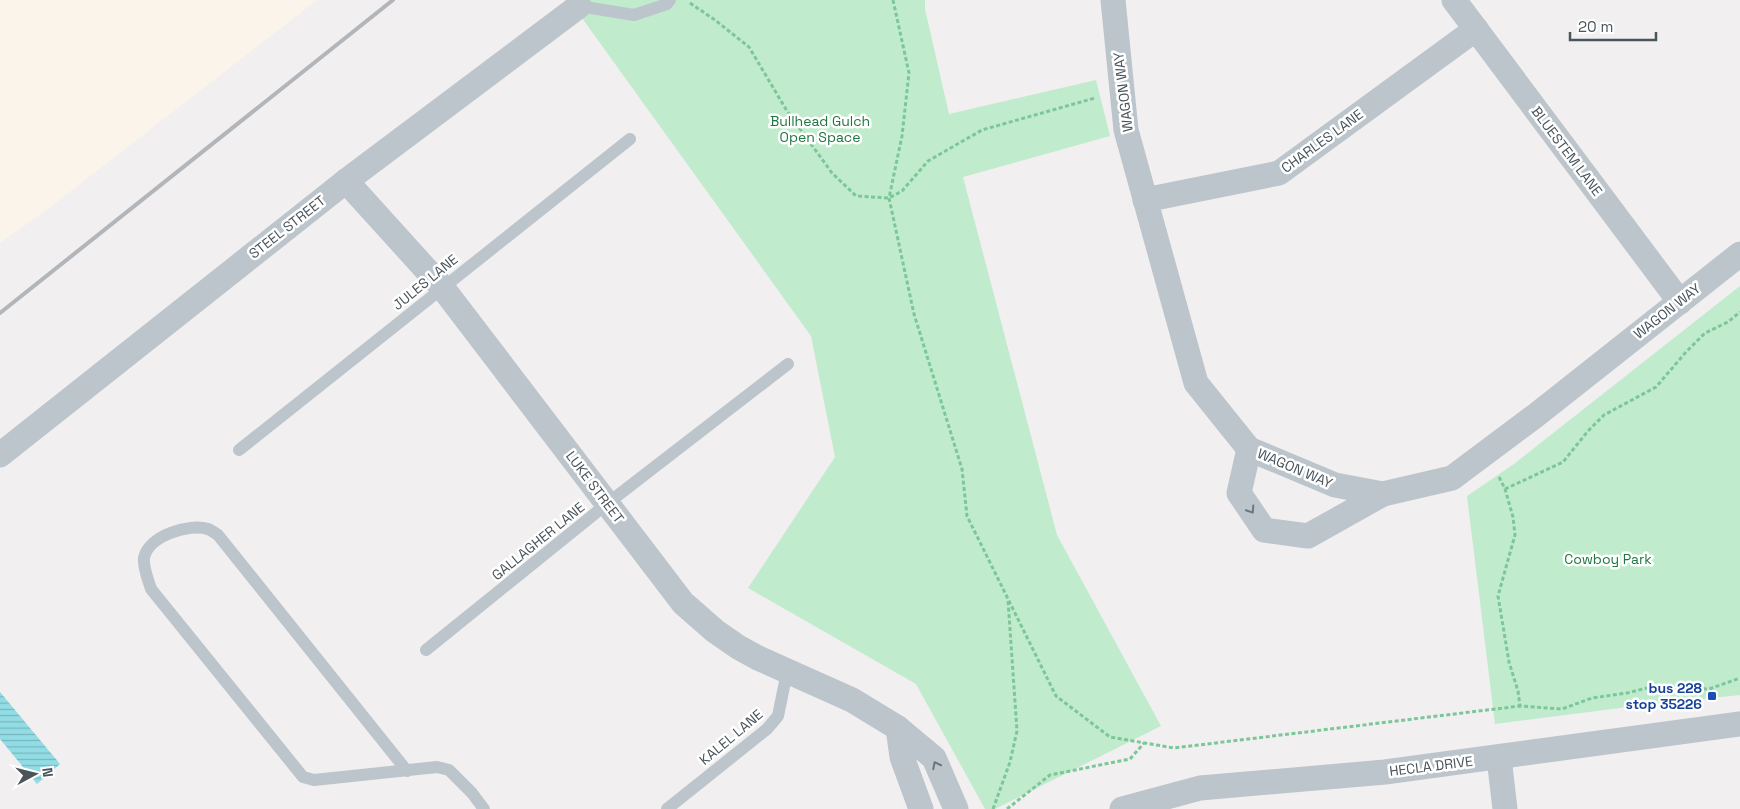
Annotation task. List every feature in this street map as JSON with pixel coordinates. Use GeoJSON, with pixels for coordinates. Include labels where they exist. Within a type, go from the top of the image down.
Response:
{"type":"FeatureCollection","features":[{"type":"Feature","properties":{"kind":"street","name":"WAGON WAY"},"geometry":{"type":"LineString","coordinates":[[1113,0],[1126,130],[1196,383],[1249,449],[1335,485],[1383,494],[1452,478],[1535,416],[1740,254]]}},
{"type":"Feature","properties":{"kind":"street","name":"BLUESTEM LANE"},"geometry":{"type":"LineString","coordinates":[[1454,0],[1680,302]]}},
{"type":"Feature","properties":{"kind":"street","name":"STEEL STREET"},"geometry":{"type":"LineString","coordinates":[[0,455],[346,181],[581,3]]}},
{"type":"Feature","properties":{"kind":"street","name":"CHARLES LANE"},"geometry":{"type":"LineString","coordinates":[[1145,200],[1279,173],[1476,29]]}},
{"type":"Feature","properties":{"kind":"street","name":"LUKE STREET"},"geometry":{"type":"LineString","coordinates":[[346,181],[442,287],[684,603],[715,631],[738,647],[787,672],[852,700],[898,728],[934,758],[956,809]]}},
{"type":"Feature","properties":{"kind":"street"},"geometry":{"type":"LineString","coordinates":[[1249,449],[1240,493],[1264,530],[1308,536],[1383,494]]}},
{"type":"Feature","properties":{"kind":"street","name":"HECLA DRIVE"},"geometry":{"type":"LineString","coordinates":[[1122,809],[1200,788],[1385,772],[1740,724]]}},
{"type":"Feature","properties":{"kind":"street"},"geometry":{"type":"LineString","coordinates":[[898,728],[902,757],[921,809]]}},
{"type":"Feature","properties":{"kind":"street"},"geometry":{"type":"LineString","coordinates":[[1499,758],[1505,809]]}},
{"type":"Feature","properties":{"kind":"lane"},"geometry":{"type":"LineString","coordinates":[[581,3],[634,16],[668,4],[670,0]]}},
{"type":"Feature","properties":{"kind":"lane","name":"JULES LANE"},"geometry":{"type":"LineString","coordinates":[[239,450],[630,139]]}},
{"type":"Feature","properties":{"kind":"lane","name":"GALLAGHER LANE"},"geometry":{"type":"LineString","coordinates":[[426,650],[608,504],[788,364]]}},
{"type":"Feature","properties":{"kind":"lane"},"geometry":{"type":"LineString","coordinates":[[407,771],[218,535],[208,529],[188,527],[169,532],[153,544],[144,556],[145,571],[151,589],[303,777],[314,780],[329,779],[407,771],[437,767],[449,770],[472,793],[484,809]]}},
{"type":"Feature","properties":{"kind":"lane","name":"KALEL LANE"},"geometry":{"type":"LineString","coordinates":[[667,809],[768,729],[778,716],[787,672]]}},
{"type":"Feature","properties":{"kind":"path"},"geometry":{"type":"LineString","coordinates":[[685,0],[716,20],[750,47],[786,111],[832,173],[856,196],[889,198],[902,191],[928,161],[982,130],[1122,90]]}},
{"type":"Feature","properties":{"kind":"path"},"geometry":{"type":"LineString","coordinates":[[894,0],[909,73],[902,136],[889,198],[914,314],[962,469],[967,516],[1056,696],[1110,737],[1174,748],[1520,706],[1562,709],[1592,698],[1627,693],[1652,686],[1709,689],[1740,678]]}},
{"type":"Feature","properties":{"kind":"path"},"geometry":{"type":"LineString","coordinates":[[1520,706],[1518,691],[1508,662],[1498,596],[1515,535],[1513,517],[1505,489],[1563,462],[1588,431],[1604,415],[1656,387],[1705,333],[1728,322],[1740,312]]}},
{"type":"Feature","properties":{"kind":"path"},"geometry":{"type":"LineString","coordinates":[[993,809],[1010,762],[1017,731],[1008,597]]}},
{"type":"Feature","properties":{"kind":"path"},"geometry":{"type":"LineString","coordinates":[[1007,809],[1050,776],[1130,759],[1144,743]]}},
{"type":"Feature","properties":{"kind":"shaded area"},"geometry":{"type":"Polygon","coordinates":[[[0,0],[317,0],[49,208],[0,243],[0,0]]]}},
{"type":"Feature","properties":{"kind":"green space","name":"Bullhead Gulch Open Space"},"geometry":{"type":"Polygon","coordinates":[[[569,0],[925,0],[925,9],[949,114],[1096,80],[1110,136],[963,177],[1057,535],[1161,726],[995,809],[985,809],[916,684],[748,588],[835,457],[811,336],[569,0]]]}},
{"type":"Feature","properties":{"kind":"green space","name":"Cowboy Park"},"geometry":{"type":"Polygon","coordinates":[[[1740,286],[1740,695],[1495,724],[1467,496],[1514,464],[1740,286]]]}},
{"type":"Feature","properties":{"kind":"water"},"geometry":{"type":"Polygon","coordinates":[[[0,692],[60,764],[37,784],[0,739],[0,692]]]}},
{"type":"Feature","properties":{"kind":"railway"},"geometry":{"type":"LineString","coordinates":[[0,313],[393,0]]}},
{"type":"Feature","properties":{"kind":"place","name":"bus 228 stop 35226"},"geometry":{"type":"Point","coordinates":[1712,696]}}]}
